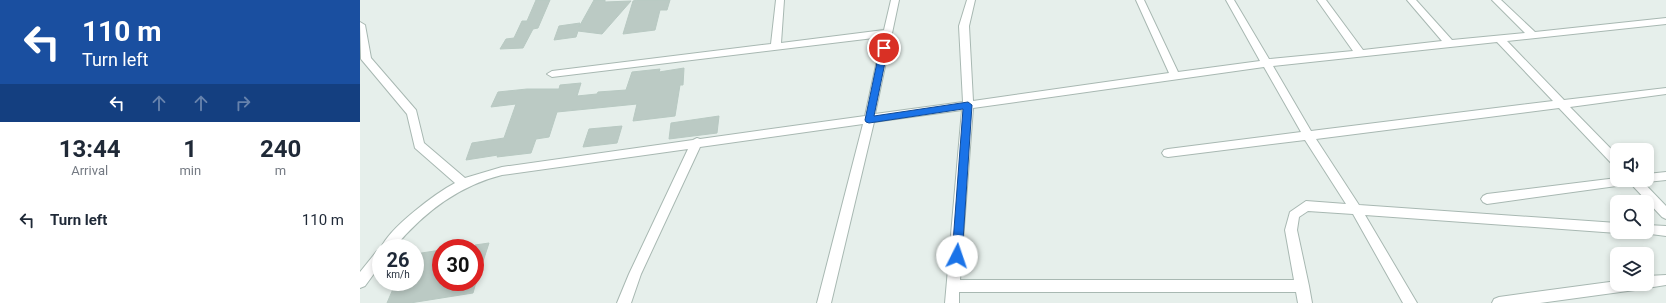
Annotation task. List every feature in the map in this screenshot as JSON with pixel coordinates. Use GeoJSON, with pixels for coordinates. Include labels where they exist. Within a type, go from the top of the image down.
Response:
{"type":"FeatureCollection","features":[{"type":"Feature","properties":{"kind":"street"},"geometry":{"type":"LineString","coordinates":[[776,47],[780,0]]}},
{"type":"Feature","properties":{"kind":"street"},"geometry":{"type":"LineString","coordinates":[[824,303],[869,120],[895,0]]}},
{"type":"Feature","properties":{"kind":"street"},"geometry":{"type":"LineString","coordinates":[[952,303],[955,286],[968,105],[964,26],[971,0]]}},
{"type":"Feature","properties":{"kind":"street"},"geometry":{"type":"LineString","coordinates":[[1140,0],[1175,76]]}},
{"type":"Feature","properties":{"kind":"street"},"geometry":{"type":"LineString","coordinates":[[1230,0],[1308,135],[1357,211],[1410,303]]}},
{"type":"Feature","properties":{"kind":"street"},"geometry":{"type":"LineString","coordinates":[[1321,0],[1360,53]]}},
{"type":"Feature","properties":{"kind":"street"},"geometry":{"type":"LineString","coordinates":[[1411,0],[1450,44]]}},
{"type":"Feature","properties":{"kind":"street"},"geometry":{"type":"LineString","coordinates":[[1496,0],[1533,35]]}},
{"type":"Feature","properties":{"kind":"street"},"geometry":{"type":"LineString","coordinates":[[394,239],[428,207],[464,183],[481,176],[502,171],[697,142],[869,120],[1266,63],[1666,21]]}},
{"type":"Feature","properties":{"kind":"street"},"geometry":{"type":"LineString","coordinates":[[360,25],[366,59],[412,113],[419,145],[464,183]]}},
{"type":"Feature","properties":{"kind":"street"},"geometry":{"type":"LineString","coordinates":[[552,74],[887,33]]}},
{"type":"Feature","properties":{"kind":"street"},"geometry":{"type":"LineString","coordinates":[[1500,39],[1610,155]]}},
{"type":"Feature","properties":{"kind":"street"},"geometry":{"type":"LineString","coordinates":[[1168,153],[1666,91]]}},
{"type":"Feature","properties":{"kind":"street"},"geometry":{"type":"LineString","coordinates":[[624,303],[635,274],[697,142]]}},
{"type":"Feature","properties":{"kind":"street"},"geometry":{"type":"LineString","coordinates":[[1654,177],[1666,176]]}},
{"type":"Feature","properties":{"kind":"street"},"geometry":{"type":"LineString","coordinates":[[1487,199],[1610,183]]}},
{"type":"Feature","properties":{"kind":"street"},"geometry":{"type":"LineString","coordinates":[[1640,187],[1666,214]]}},
{"type":"Feature","properties":{"kind":"street"},"geometry":{"type":"LineString","coordinates":[[1305,303],[1291,230],[1294,215],[1306,206],[1357,211],[1610,228]]}},
{"type":"Feature","properties":{"kind":"street"},"geometry":{"type":"LineString","coordinates":[[1654,230],[1666,231]]}},
{"type":"Feature","properties":{"kind":"street"},"geometry":{"type":"LineString","coordinates":[[360,282],[372,267]]}},
{"type":"Feature","properties":{"kind":"street"},"geometry":{"type":"LineString","coordinates":[[1654,281],[1666,280]]}},
{"type":"Feature","properties":{"kind":"street"},"geometry":{"type":"LineString","coordinates":[[955,286],[1302,286]]}},
{"type":"Feature","properties":{"kind":"street"},"geometry":{"type":"LineString","coordinates":[[1499,303],[1610,287]]}},
{"type":"Feature","properties":{"kind":"building"},"geometry":{"type":"Polygon","coordinates":[[[536,0],[550,0],[538,28],[533,29],[523,48],[500,49],[506,39],[514,38],[522,21],[527,21],[536,0]]]}},
{"type":"Feature","properties":{"kind":"building"},"geometry":{"type":"Polygon","coordinates":[[[594,0],[605,0],[605,2],[631,1],[602,34],[578,31],[576,37],[554,40],[559,26],[580,23],[579,27],[594,0]]]}},
{"type":"Feature","properties":{"kind":"building"},"geometry":{"type":"Polygon","coordinates":[[[670,0],[667,10],[660,10],[655,30],[623,34],[633,1],[670,0]]]}},
{"type":"Feature","properties":{"kind":"building"},"geometry":{"type":"Polygon","coordinates":[[[684,68],[683,85],[680,85],[675,116],[633,121],[637,104],[557,112],[549,137],[536,139],[531,153],[497,157],[498,155],[466,160],[472,143],[504,138],[516,104],[491,107],[498,92],[527,89],[559,89],[560,85],[581,83],[577,96],[597,94],[598,92],[626,90],[632,72],[660,69],[659,72],[684,68]]]}},
{"type":"Feature","properties":{"kind":"building"},"geometry":{"type":"Polygon","coordinates":[[[719,116],[717,133],[669,139],[671,123],[719,116]]]}},
{"type":"Feature","properties":{"kind":"building"},"geometry":{"type":"Polygon","coordinates":[[[622,126],[617,143],[583,147],[589,129],[622,126]]]}},
{"type":"Feature","properties":{"kind":"building"},"geometry":{"type":"Polygon","coordinates":[[[489,243],[484,258],[484,244],[489,243]]]}},
{"type":"Feature","properties":{"kind":"building"},"geometry":{"type":"Polygon","coordinates":[[[432,251],[432,291],[474,291],[473,293],[410,303],[387,303],[392,291],[424,291],[424,253],[432,251]]]}},
{"type":"Feature","properties":{"kind":"route"},"geometry":{"type":"LineString","coordinates":[[884,48],[869,120],[968,105],[957,256]]}}]}
